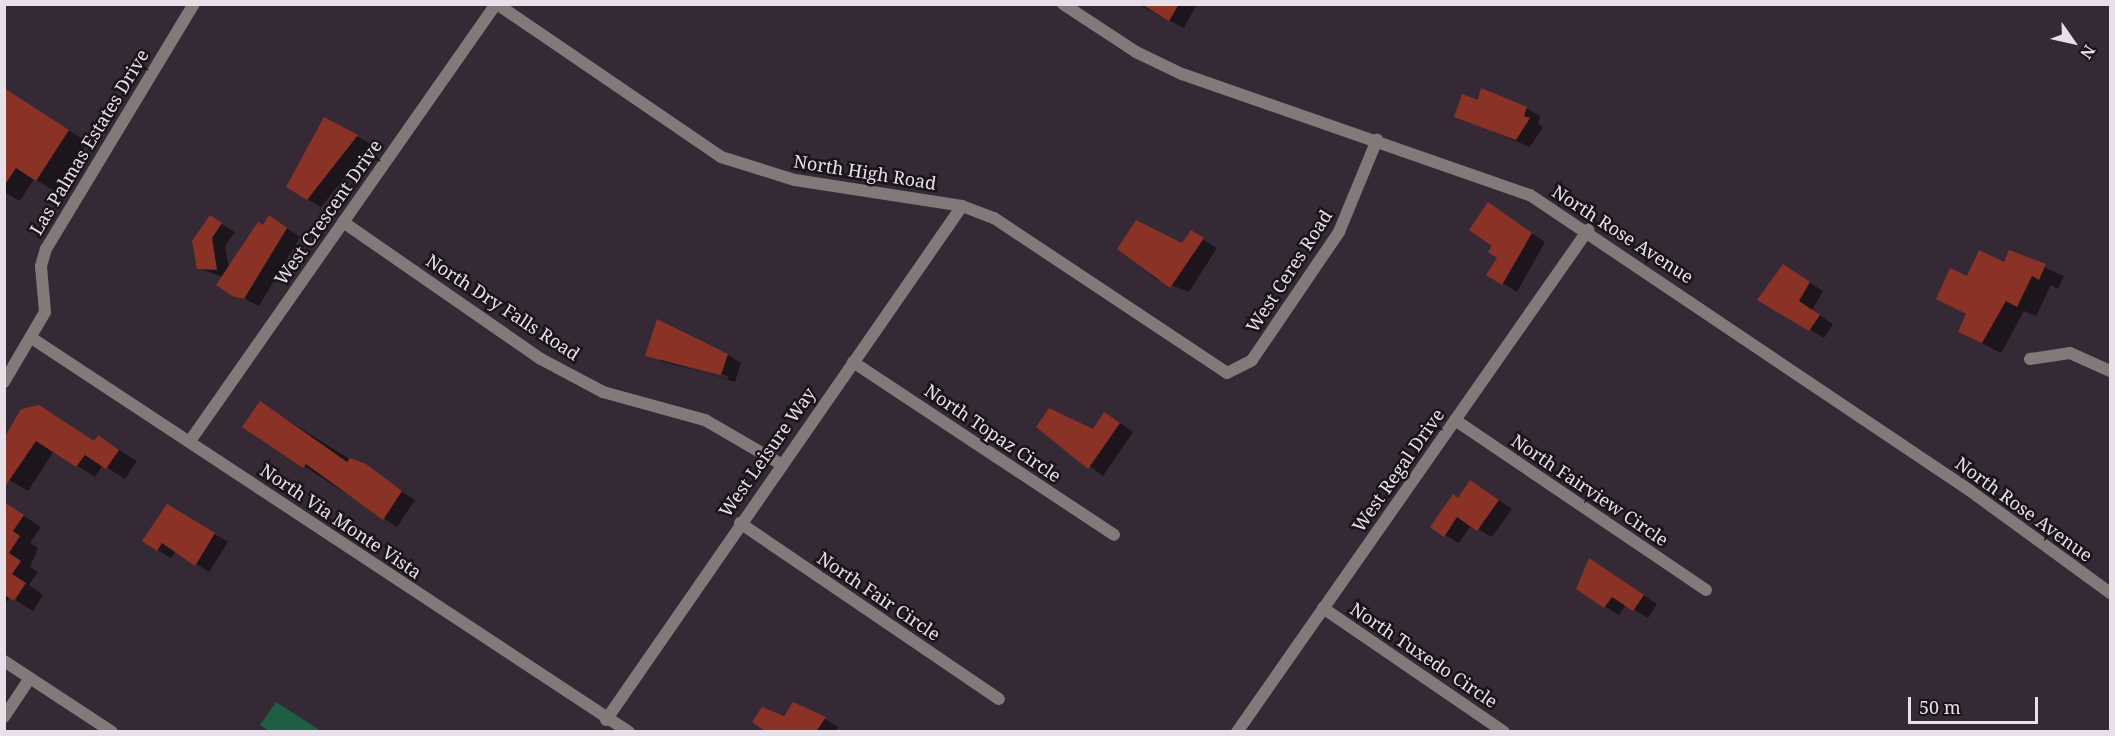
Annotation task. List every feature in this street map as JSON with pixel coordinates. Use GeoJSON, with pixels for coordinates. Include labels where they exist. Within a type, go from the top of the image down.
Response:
{"type":"FeatureCollection","features":[{"type":"Feature","properties":{"kind":"street","name":"Las Palmas Estates Drive"},"geometry":{"type":"LineString","coordinates":[[33,339],[45,312],[41,266],[46,249],[194,4]]}},
{"type":"Feature","properties":{"kind":"street","name":"North High Road"},"geometry":{"type":"LineString","coordinates":[[497,4],[721,157],[795,180],[962,206],[994,218],[1227,373]]}},
{"type":"Feature","properties":{"kind":"street","name":"West Crescent Drive"},"geometry":{"type":"LineString","coordinates":[[190,441],[497,4]]}},
{"type":"Feature","properties":{"kind":"street","name":"North Rose Avenue"},"geometry":{"type":"LineString","coordinates":[[1063,4],[1136,52],[1182,74],[1494,179],[1588,230],[2110,593]]}},
{"type":"Feature","properties":{"kind":"street","name":"West Ceres Road"},"geometry":{"type":"LineString","coordinates":[[1227,373],[1252,360],[1339,231],[1377,140]]}},
{"type":"Feature","properties":{"kind":"street","name":"West Leisure Way"},"geometry":{"type":"LineString","coordinates":[[606,720],[780,464],[962,206]]}},
{"type":"Feature","properties":{"kind":"street","name":"North Dry Falls Road"},"geometry":{"type":"LineString","coordinates":[[343,222],[542,358],[622,399],[705,420],[780,464]]}},
{"type":"Feature","properties":{"kind":"street","name":"West Regal Drive"},"geometry":{"type":"LineString","coordinates":[[1237,732],[1588,230]]}},
{"type":"Feature","properties":{"kind":"street"},"geometry":{"type":"LineString","coordinates":[[4,382],[33,339]]}},
{"type":"Feature","properties":{"kind":"street","name":"North Via Monte Vista"},"geometry":{"type":"LineString","coordinates":[[33,339],[190,441],[606,720],[629,732]]}},
{"type":"Feature","properties":{"kind":"street"},"geometry":{"type":"LineString","coordinates":[[2030,359],[2070,354],[2110,371]]}},
{"type":"Feature","properties":{"kind":"street","name":"North Topaz Circle"},"geometry":{"type":"LineString","coordinates":[[853,362],[1114,535]]}},
{"type":"Feature","properties":{"kind":"street","name":"North Fairview Circle"},"geometry":{"type":"LineString","coordinates":[[1455,420],[1706,590]]}},
{"type":"Feature","properties":{"kind":"street","name":"North Fair Circle"},"geometry":{"type":"LineString","coordinates":[[740,523],[999,699]]}},
{"type":"Feature","properties":{"kind":"street","name":"North Tuxedo Circle"},"geometry":{"type":"LineString","coordinates":[[1323,608],[1504,732]]}},
{"type":"Feature","properties":{"kind":"street"},"geometry":{"type":"LineString","coordinates":[[4,661],[112,732]]}},
{"type":"Feature","properties":{"kind":"street"},"geometry":{"type":"LineString","coordinates":[[4,717],[30,678]]}},
{"type":"Feature","properties":{"kind":"green space"},"geometry":{"type":"Polygon","coordinates":[[[276,702],[321,731],[269,731],[260,725],[276,702]]]}},
{"type":"Feature","properties":{"kind":"building"},"geometry":{"type":"Polygon","coordinates":[[[1141,4],[1179,4],[1169,21],[1141,4]]]}},
{"type":"Feature","properties":{"kind":"building"},"geometry":{"type":"Polygon","coordinates":[[[4,88],[69,130],[36,181],[16,168],[4,186],[4,88]]]}},
{"type":"Feature","properties":{"kind":"building"},"geometry":{"type":"Polygon","coordinates":[[[1481,88],[1527,107],[1524,116],[1530,118],[1516,140],[1454,117],[1462,94],[1478,100],[1481,88]]]}},
{"type":"Feature","properties":{"kind":"building"},"geometry":{"type":"Polygon","coordinates":[[[324,117],[358,135],[307,200],[286,187],[324,117]]]}},
{"type":"Feature","properties":{"kind":"building"},"geometry":{"type":"Polygon","coordinates":[[[1488,202],[1532,233],[1502,285],[1486,275],[1497,258],[1488,252],[1492,246],[1469,230],[1488,202]]]}},
{"type":"Feature","properties":{"kind":"building"},"geometry":{"type":"Polygon","coordinates":[[[210,215],[222,223],[212,238],[217,270],[197,269],[192,241],[210,215]]]}},
{"type":"Feature","properties":{"kind":"building"},"geometry":{"type":"Polygon","coordinates":[[[269,215],[287,228],[244,299],[232,296],[216,285],[258,222],[263,225],[269,215]]]}},
{"type":"Feature","properties":{"kind":"building"},"geometry":{"type":"Polygon","coordinates":[[[1136,220],[1182,243],[1191,230],[1204,238],[1170,288],[1117,249],[1136,220]]]}},
{"type":"Feature","properties":{"kind":"building"},"geometry":{"type":"Polygon","coordinates":[[[1979,250],[2004,262],[2009,250],[2046,264],[2039,280],[2032,276],[2017,307],[2006,301],[1982,343],[1958,332],[1966,314],[1936,299],[1950,268],[1967,276],[1979,250]]]}},
{"type":"Feature","properties":{"kind":"building"},"geometry":{"type":"Polygon","coordinates":[[[1783,264],[1810,282],[1799,301],[1820,315],[1809,331],[1757,300],[1783,264]]]}},
{"type":"Feature","properties":{"kind":"building"},"geometry":{"type":"Polygon","coordinates":[[[657,319],[728,354],[721,375],[645,356],[657,319]]]}},
{"type":"Feature","properties":{"kind":"building"},"geometry":{"type":"Polygon","coordinates":[[[260,401],[347,462],[350,458],[366,464],[402,491],[383,520],[306,464],[303,468],[242,427],[260,401]]]}},
{"type":"Feature","properties":{"kind":"building"},"geometry":{"type":"Polygon","coordinates":[[[39,405],[94,441],[98,435],[119,450],[106,469],[85,455],[76,467],[36,441],[4,488],[4,438],[21,409],[39,405]]]}},
{"type":"Feature","properties":{"kind":"building"},"geometry":{"type":"Polygon","coordinates":[[[1049,408],[1093,429],[1104,412],[1120,423],[1088,469],[1036,427],[1049,408]]]}},
{"type":"Feature","properties":{"kind":"building"},"geometry":{"type":"Polygon","coordinates":[[[1470,480],[1499,500],[1477,531],[1457,517],[1444,537],[1430,527],[1453,494],[1458,498],[1470,480]]]}},
{"type":"Feature","properties":{"kind":"building"},"geometry":{"type":"Polygon","coordinates":[[[4,502],[24,515],[13,531],[20,536],[9,553],[21,561],[12,574],[26,583],[14,601],[4,595],[4,502]]]}},
{"type":"Feature","properties":{"kind":"building"},"geometry":{"type":"Polygon","coordinates":[[[167,504],[215,533],[195,566],[162,543],[157,551],[142,541],[167,504]]]}},
{"type":"Feature","properties":{"kind":"building"},"geometry":{"type":"Polygon","coordinates":[[[1589,558],[1644,595],[1633,611],[1612,597],[1604,608],[1576,589],[1589,558]]]}},
{"type":"Feature","properties":{"kind":"building"},"geometry":{"type":"Polygon","coordinates":[[[793,702],[826,717],[816,732],[766,732],[752,722],[762,707],[784,716],[793,702]]]}}]}
